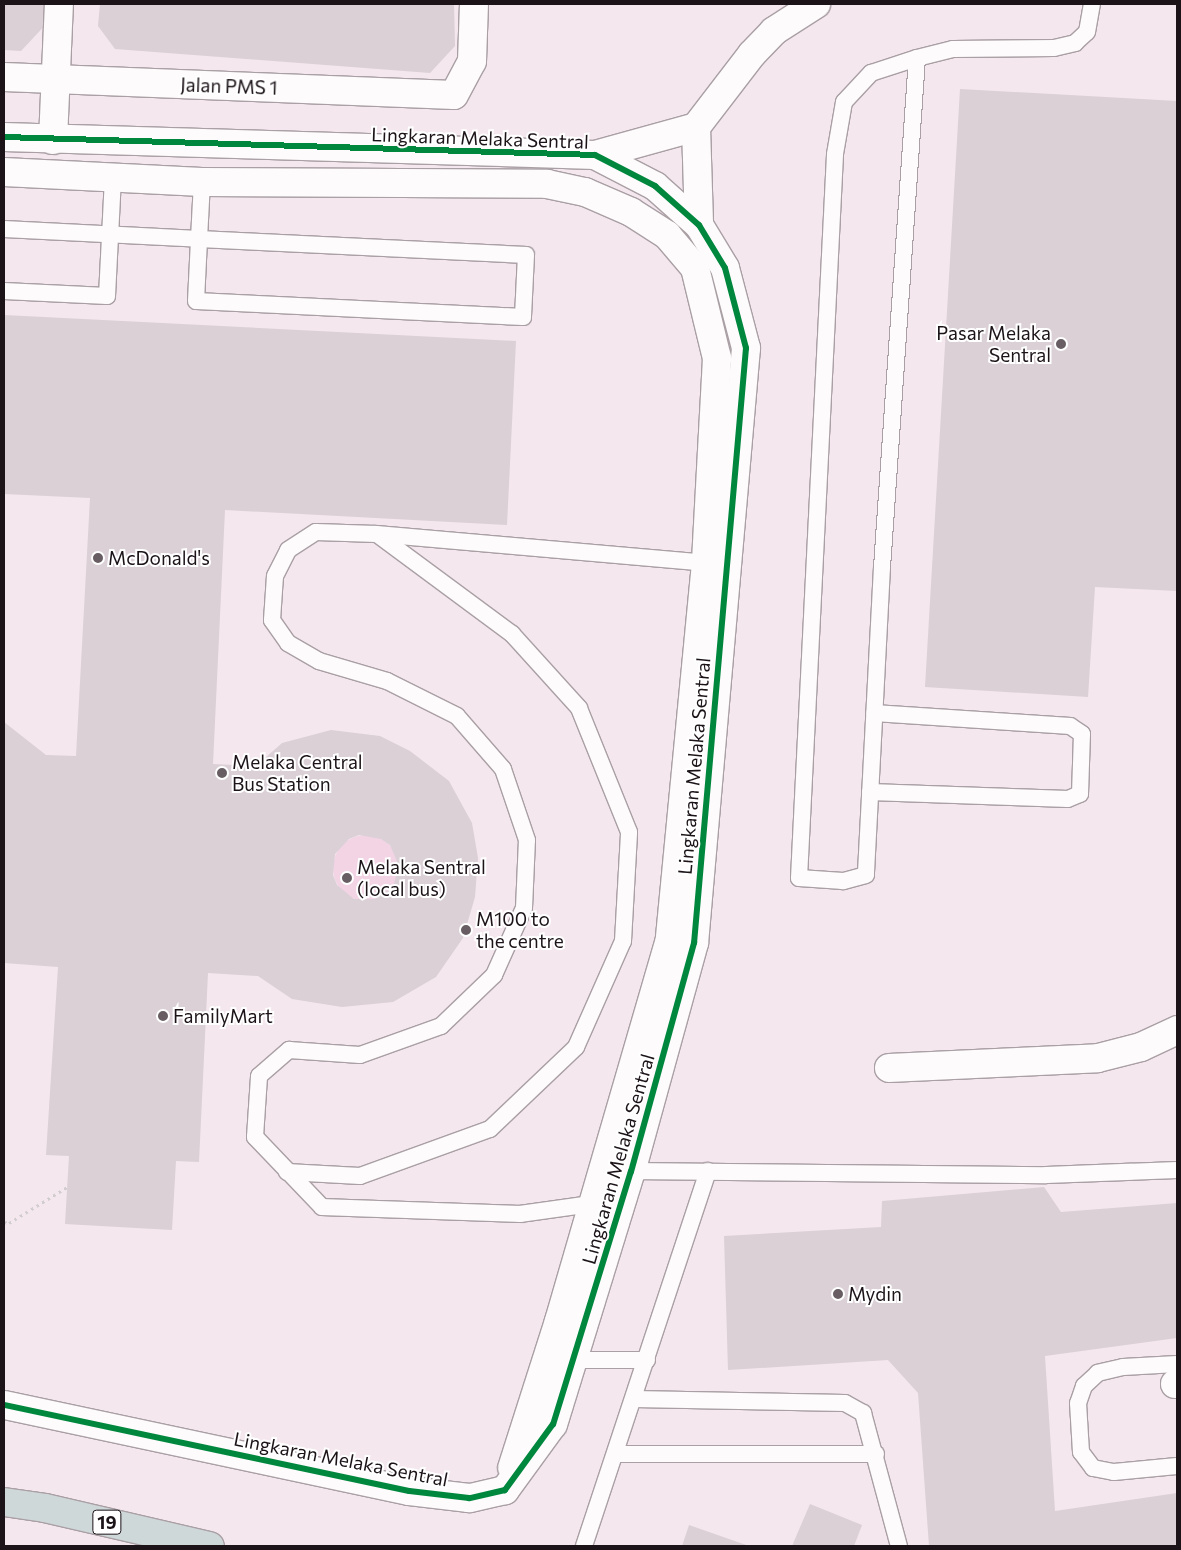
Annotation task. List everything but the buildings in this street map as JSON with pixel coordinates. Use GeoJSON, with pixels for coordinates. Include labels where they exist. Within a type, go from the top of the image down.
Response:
{"type":"FeatureCollection","features":[{"type":"Feature","properties":{"kind":"highway","name":"19"},"geometry":{"type":"LineString","coordinates":[[4,1502],[45,1508],[210,1546]]}},
{"type":"Feature","properties":{"kind":"street"},"geometry":{"type":"LineString","coordinates":[[53,140],[58,4]]}},
{"type":"Feature","properties":{"kind":"street","name":"Jalan PMS 1"},"geometry":{"type":"LineString","coordinates":[[4,77],[454,95],[472,61],[474,4]]}},
{"type":"Feature","properties":{"kind":"street"},"geometry":{"type":"LineString","coordinates":[[595,155],[696,127],[752,54],[774,31],[816,4]]}},
{"type":"Feature","properties":{"kind":"street"},"geometry":{"type":"LineString","coordinates":[[696,127],[699,225]]}},
{"type":"Feature","properties":{"kind":"street","name":"Lingkaran Melaka Sentral"},"geometry":{"type":"LineString","coordinates":[[4,137],[53,140],[595,155],[655,186],[699,225],[725,268],[746,348],[694,943],[631,1171],[553,1424],[505,1490],[469,1498],[409,1491],[4,1405]]}},
{"type":"Feature","properties":{"kind":"street","name":"Lingkaran Melaka Sentral"},"geometry":{"type":"LineString","coordinates":[[4,172],[202,182],[546,184],[585,192],[631,212],[667,234],[695,268],[717,358],[706,564],[670,939],[591,1204],[559,1321],[505,1490]]}},
{"type":"Feature","properties":{"kind":"street"},"geometry":{"type":"LineString","coordinates":[[889,1068],[1098,1058],[1141,1047],[1177,1030]]}},
{"type":"Feature","properties":{"kind":"lane"},"geometry":{"type":"LineString","coordinates":[[917,58],[874,712],[866,875],[843,881],[799,878],[835,154],[844,102],[871,74],[917,58],[953,49],[1054,48],[1075,43],[1087,32],[1092,4]]}},
{"type":"Feature","properties":{"kind":"lane"},"geometry":{"type":"LineString","coordinates":[[4,291],[107,296],[113,179]]}},
{"type":"Feature","properties":{"kind":"lane"},"geometry":{"type":"LineString","coordinates":[[4,229],[199,239],[526,255],[523,317],[196,301],[199,239],[202,182]]}},
{"type":"Feature","properties":{"kind":"lane"},"geometry":{"type":"LineString","coordinates":[[706,564],[376,534],[316,532],[288,550],[275,576],[272,620],[288,643],[318,661],[387,680],[457,716],[503,769],[527,840],[524,908],[494,974],[440,1026],[360,1055],[289,1050],[259,1076],[255,1138],[322,1207],[520,1214],[591,1204],[631,1171],[1046,1175],[1177,1170]]}},
{"type":"Feature","properties":{"kind":"lane"},"geometry":{"type":"LineString","coordinates":[[287,1172],[360,1176],[490,1129],[576,1047],[623,941],[629,832],[579,708],[512,634],[376,534]]}},
{"type":"Feature","properties":{"kind":"lane"},"geometry":{"type":"LineString","coordinates":[[870,792],[1068,800],[1080,794],[1082,734],[1070,726],[874,712]]}},
{"type":"Feature","properties":{"kind":"lane"},"geometry":{"type":"LineString","coordinates":[[584,1546],[708,1171]]}},
{"type":"Feature","properties":{"kind":"lane"},"geometry":{"type":"LineString","coordinates":[[574,1360],[646,1360]]}},
{"type":"Feature","properties":{"kind":"lane"},"geometry":{"type":"LineString","coordinates":[[1177,1378],[1123,1367],[1098,1373],[1084,1386],[1078,1403],[1081,1452],[1093,1468],[1114,1472],[1177,1466]]}},
{"type":"Feature","properties":{"kind":"lane"},"geometry":{"type":"LineString","coordinates":[[634,1398],[846,1403],[863,1413],[876,1454],[900,1546]]}},
{"type":"Feature","properties":{"kind":"lane"},"geometry":{"type":"LineString","coordinates":[[615,1454],[876,1454]]}},
{"type":"Feature","properties":{"kind":"path"},"geometry":{"type":"LineString","coordinates":[[4,1222],[9,1223],[67,1187]]}},
{"type":"Feature","properties":{"kind":"shaded area"},"geometry":{"type":"Polygon","coordinates":[[[366,835],[379,838],[389,845],[396,855],[399,868],[396,881],[389,891],[379,898],[366,901],[353,898],[343,891],[336,881],[333,868],[336,855],[343,845],[353,838],[366,835]]]}},
{"type":"Feature","properties":{"kind":"cycle path"},"geometry":{"type":"LineString","coordinates":[[4,137],[595,155],[655,186],[699,225],[725,268],[746,348],[694,943],[631,1171],[553,1424],[505,1490],[469,1498],[409,1491],[4,1405]]}},
{"type":"Feature","properties":{"kind":"place","name":"Pasar Melaka Sentral"},"geometry":{"type":"Point","coordinates":[1061,344]}},
{"type":"Feature","properties":{"kind":"place","name":"McDonald's"},"geometry":{"type":"Point","coordinates":[98,558]}},
{"type":"Feature","properties":{"kind":"place","name":"Melaka Central Bus Station"},"geometry":{"type":"Point","coordinates":[222,773]}},
{"type":"Feature","properties":{"kind":"place","name":"Melaka Sentral (local bus)"},"geometry":{"type":"Point","coordinates":[347,878]}},
{"type":"Feature","properties":{"kind":"place","name":"M100 to the centre"},"geometry":{"type":"Point","coordinates":[466,930]}},
{"type":"Feature","properties":{"kind":"place","name":"FamilyMart"},"geometry":{"type":"Point","coordinates":[163,1016]}},
{"type":"Feature","properties":{"kind":"place","name":"Mydin"},"geometry":{"type":"Point","coordinates":[838,1294]}}]}
